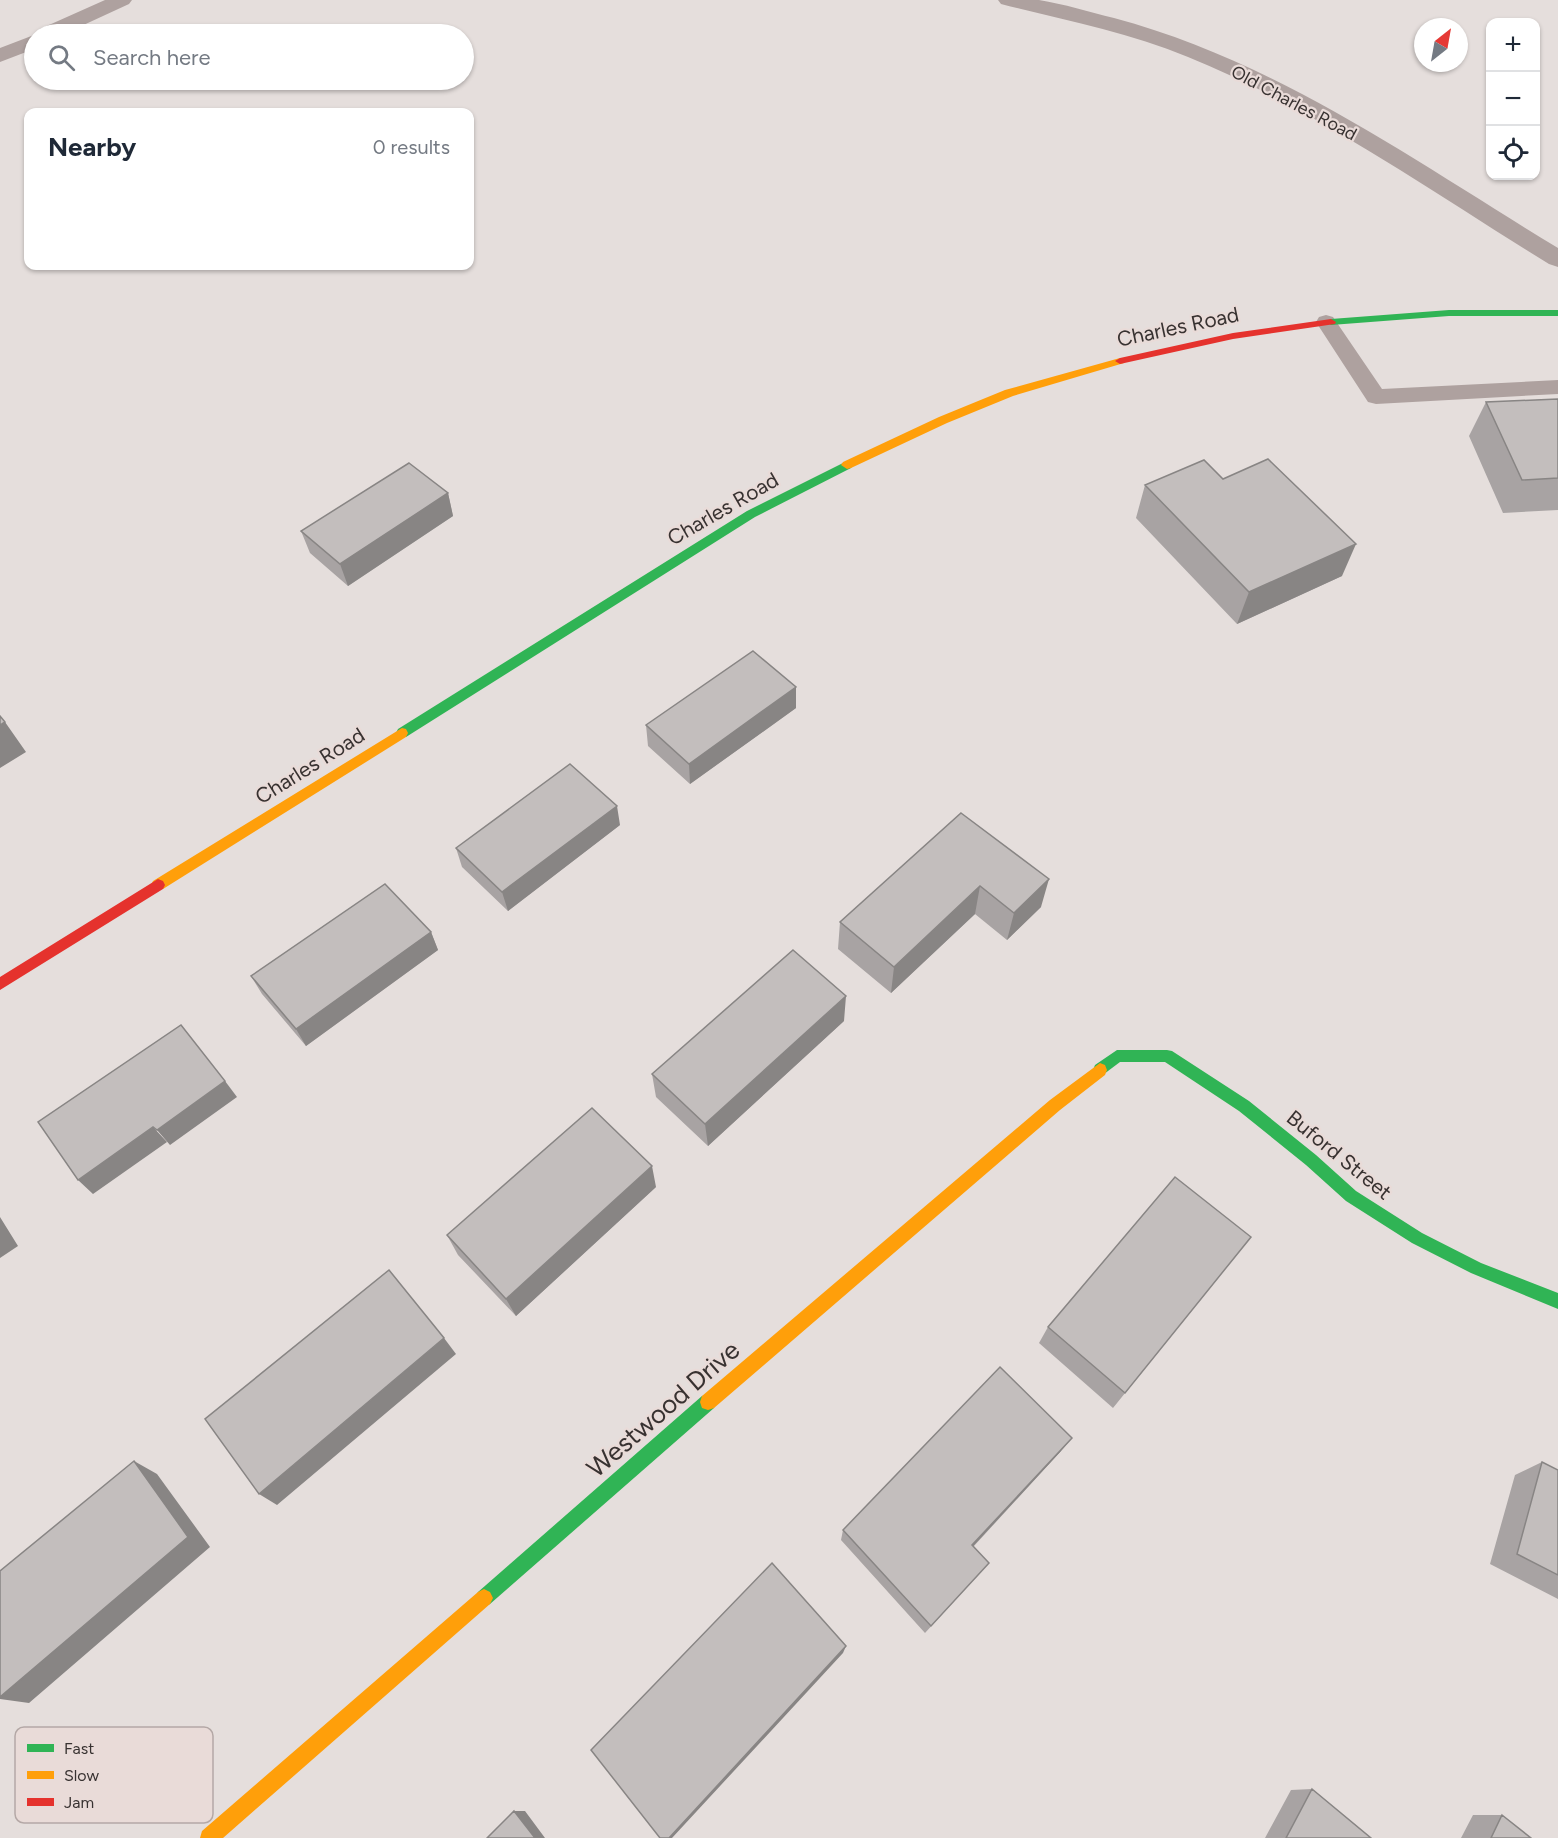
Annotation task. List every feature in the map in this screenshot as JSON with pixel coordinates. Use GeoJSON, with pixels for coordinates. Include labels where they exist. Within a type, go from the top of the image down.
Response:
{"type":"FeatureCollection","features":[{"type":"Feature","properties":{"kind":"street"},"geometry":{"type":"LineString","coordinates":[[70,24],[122,0]]}},
{"type":"Feature","properties":{"kind":"street","name":"Old Charles Road"},"geometry":{"type":"LineString","coordinates":[[1008,0],[1119,27],[1220,63],[1361,139],[1558,259]]}},
{"type":"Feature","properties":{"kind":"street"},"geometry":{"type":"LineString","coordinates":[[0,56],[24,45]]}},
{"type":"Feature","properties":{"kind":"street","name":"Charles Road"},"geometry":{"type":"LineString","coordinates":[[0,984],[750,514],[855,462],[1011,392],[1200,340],[1385,315],[1486,310],[1558,313]]}},
{"type":"Feature","properties":{"kind":"street","name":"Westwood Drive"},"geometry":{"type":"LineString","coordinates":[[209,1838],[765,1352],[1055,1105],[1118,1056],[1167,1056]]}},
{"type":"Feature","properties":{"kind":"street","name":"Buford Street"},"geometry":{"type":"LineString","coordinates":[[1167,1056],[1244,1106],[1311,1160],[1351,1196],[1417,1238],[1476,1269],[1558,1301]]}},
{"type":"Feature","properties":{"kind":"lane"},"geometry":{"type":"LineString","coordinates":[[1326,322],[1376,397],[1558,387]]}},
{"type":"Feature","properties":{"kind":"building"},"geometry":{"type":"Polygon","coordinates":[[[1558,399],[1558,478],[1522,480],[1486,402],[1558,399]]]}},
{"type":"Feature","properties":{"kind":"building"},"geometry":{"type":"Polygon","coordinates":[[[1268,459],[1356,544],[1249,592],[1145,485],[1204,460],[1223,479],[1268,459]]]}},
{"type":"Feature","properties":{"kind":"building"},"geometry":{"type":"Polygon","coordinates":[[[409,463],[448,493],[340,564],[301,531],[409,463]]]}},
{"type":"Feature","properties":{"kind":"building"},"geometry":{"type":"Polygon","coordinates":[[[753,651],[796,687],[689,764],[646,725],[753,651]]]}},
{"type":"Feature","properties":{"kind":"building"},"geometry":{"type":"Polygon","coordinates":[[[570,764],[617,806],[502,892],[456,848],[570,764]]]}},
{"type":"Feature","properties":{"kind":"building"},"geometry":{"type":"Polygon","coordinates":[[[961,813],[1049,879],[1014,913],[980,886],[894,967],[840,922],[961,813]]]}},
{"type":"Feature","properties":{"kind":"building"},"geometry":{"type":"Polygon","coordinates":[[[385,884],[431,932],[296,1029],[251,976],[385,884]]]}},
{"type":"Feature","properties":{"kind":"building"},"geometry":{"type":"Polygon","coordinates":[[[793,950],[846,996],[705,1124],[652,1074],[793,950]]]}},
{"type":"Feature","properties":{"kind":"building"},"geometry":{"type":"Polygon","coordinates":[[[181,1025],[225,1081],[157,1130],[153,1127],[78,1180],[38,1122],[181,1025]]]}},
{"type":"Feature","properties":{"kind":"building"},"geometry":{"type":"Polygon","coordinates":[[[592,1108],[652,1166],[506,1299],[447,1235],[592,1108]]]}},
{"type":"Feature","properties":{"kind":"building"},"geometry":{"type":"Polygon","coordinates":[[[1175,1177],[1251,1237],[1125,1393],[1048,1327],[1175,1177]]]}},
{"type":"Feature","properties":{"kind":"building"},"geometry":{"type":"Polygon","coordinates":[[[389,1270],[444,1338],[259,1494],[205,1419],[389,1270]]]}},
{"type":"Feature","properties":{"kind":"building"},"geometry":{"type":"Polygon","coordinates":[[[1000,1367],[1072,1438],[972,1545],[989,1563],[931,1626],[843,1530],[1000,1367]]]}},
{"type":"Feature","properties":{"kind":"building"},"geometry":{"type":"Polygon","coordinates":[[[134,1461],[188,1537],[0,1697],[0,1571],[134,1461]]]}},
{"type":"Feature","properties":{"kind":"building"},"geometry":{"type":"Polygon","coordinates":[[[1542,1462],[1558,1470],[1558,1575],[1517,1554],[1542,1462]]]}},
{"type":"Feature","properties":{"kind":"building"},"geometry":{"type":"Polygon","coordinates":[[[772,1563],[846,1646],[669,1838],[660,1838],[591,1750],[772,1563]]]}},
{"type":"Feature","properties":{"kind":"building"},"geometry":{"type":"Polygon","coordinates":[[[1312,1789],[1371,1838],[1286,1838],[1312,1789]]]}},
{"type":"Feature","properties":{"kind":"building"},"geometry":{"type":"Polygon","coordinates":[[[514,1811],[535,1838],[487,1838],[514,1811]]]}},
{"type":"Feature","properties":{"kind":"building"},"geometry":{"type":"Polygon","coordinates":[[[1502,1815],[1531,1838],[1491,1838],[1502,1815]]]}},
{"type":"Feature","properties":{"kind":"traffic: fast"},"geometry":{"type":"LineString","coordinates":[[1331,322],[1449,313],[1558,313]]}},
{"type":"Feature","properties":{"kind":"traffic: fast"},"geometry":{"type":"LineString","coordinates":[[402,733],[751,514],[847,465]]}},
{"type":"Feature","properties":{"kind":"traffic: fast"},"geometry":{"type":"LineString","coordinates":[[1100,1070],[1117,1056],[1167,1056],[1244,1106],[1311,1160],[1351,1196],[1417,1238],[1476,1268],[1558,1301]]}},
{"type":"Feature","properties":{"kind":"traffic: fast"},"geometry":{"type":"LineString","coordinates":[[484,1598],[708,1402]]}},
{"type":"Feature","properties":{"kind":"traffic: slow"},"geometry":{"type":"LineString","coordinates":[[847,465],[943,420],[1009,393],[1120,361]]}},
{"type":"Feature","properties":{"kind":"traffic: slow"},"geometry":{"type":"LineString","coordinates":[[158,885],[402,733]]}},
{"type":"Feature","properties":{"kind":"traffic: slow"},"geometry":{"type":"LineString","coordinates":[[708,1402],[1055,1105],[1100,1070]]}},
{"type":"Feature","properties":{"kind":"traffic: slow"},"geometry":{"type":"LineString","coordinates":[[209,1838],[484,1598]]}},
{"type":"Feature","properties":{"kind":"traffic: jam"},"geometry":{"type":"LineString","coordinates":[[1120,361],[1233,336],[1331,322]]}},
{"type":"Feature","properties":{"kind":"traffic: jam"},"geometry":{"type":"LineString","coordinates":[[0,984],[158,885]]}}]}
